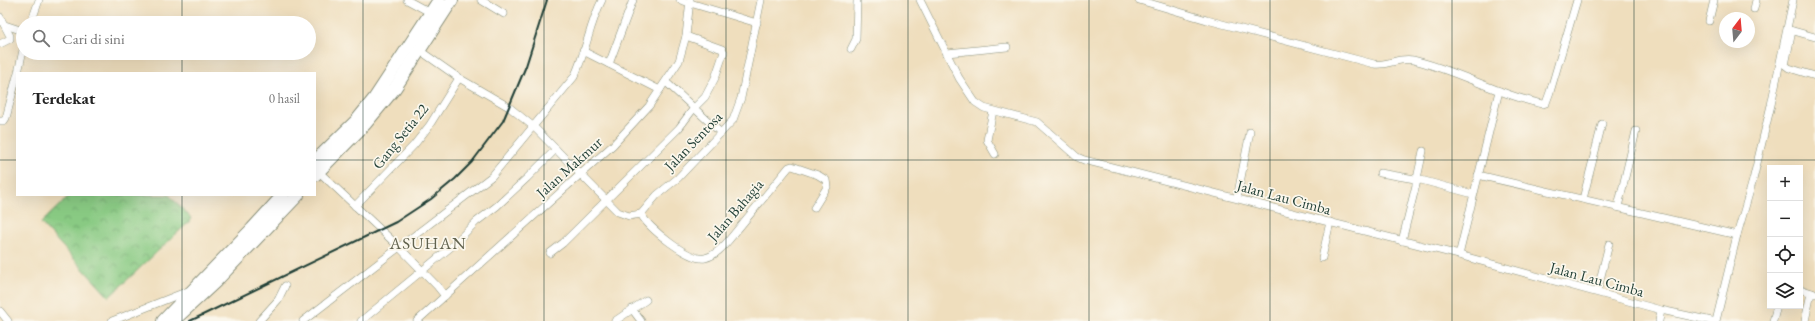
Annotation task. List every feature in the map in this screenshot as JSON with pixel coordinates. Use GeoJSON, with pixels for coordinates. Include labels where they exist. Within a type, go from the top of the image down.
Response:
{"type":"FeatureCollection","features":[{"type":"Feature","properties":{"kind":"main road"},"geometry":{"type":"LineString","coordinates":[[380,98],[439,0]]}},
{"type":"Feature","properties":{"kind":"main road"},"geometry":{"type":"LineString","coordinates":[[316,169],[332,152],[357,120],[380,98],[394,88],[452,0]]}},
{"type":"Feature","properties":{"kind":"main road"},"geometry":{"type":"LineString","coordinates":[[163,321],[282,196]]}},
{"type":"Feature","properties":{"kind":"main road"},"geometry":{"type":"LineString","coordinates":[[173,321],[216,281],[297,196]]}},
{"type":"Feature","properties":{"kind":"street"},"geometry":{"type":"LineString","coordinates":[[33,16],[39,0]]}},
{"type":"Feature","properties":{"kind":"street"},"geometry":{"type":"LineString","coordinates":[[407,0],[431,13]]}},
{"type":"Feature","properties":{"kind":"street"},"geometry":{"type":"LineString","coordinates":[[481,0],[504,14]]}},
{"type":"Feature","properties":{"kind":"street"},"geometry":{"type":"LineString","coordinates":[[303,321],[353,281],[492,176],[574,77],[580,66],[589,29],[602,0]]}},
{"type":"Feature","properties":{"kind":"street"},"geometry":{"type":"LineString","coordinates":[[608,64],[633,0]]}},
{"type":"Feature","properties":{"kind":"street"},"geometry":{"type":"LineString","coordinates":[[680,0],[690,1],[757,23]]}},
{"type":"Feature","properties":{"kind":"street","name":"Jalan Sentosa"},"geometry":{"type":"LineString","coordinates":[[641,214],[657,195],[678,178],[733,120],[741,98],[761,0]]}},
{"type":"Feature","properties":{"kind":"street"},"geometry":{"type":"LineString","coordinates":[[851,49],[856,39],[857,0]]}},
{"type":"Feature","properties":{"kind":"street","name":"Jalan Lau Cimba"},"geometry":{"type":"LineString","coordinates":[[920,0],[959,78],[975,102],[984,108],[993,111],[1037,122],[1077,157],[1084,160],[1402,240],[1661,310],[1712,321]]}},
{"type":"Feature","properties":{"kind":"street"},"geometry":{"type":"LineString","coordinates":[[1138,0],[1207,20],[1374,64],[1385,65],[1406,59],[1415,61],[1499,91],[1536,103],[1545,104],[1577,0]]}},
{"type":"Feature","properties":{"kind":"street"},"geometry":{"type":"LineString","coordinates":[[1709,21],[1714,0]]}},
{"type":"Feature","properties":{"kind":"street"},"geometry":{"type":"LineString","coordinates":[[1754,9],[1756,0]]}},
{"type":"Feature","properties":{"kind":"street"},"geometry":{"type":"LineString","coordinates":[[1716,321],[1737,235],[1753,180],[1793,0]]}},
{"type":"Feature","properties":{"kind":"street","name":"Jalan Makmur"},"geometry":{"type":"LineString","coordinates":[[417,321],[613,145],[649,106],[679,61],[686,36],[690,1]]}},
{"type":"Feature","properties":{"kind":"street"},"geometry":{"type":"LineString","coordinates":[[0,17],[10,36],[10,39],[0,44]]}},
{"type":"Feature","properties":{"kind":"street"},"geometry":{"type":"LineString","coordinates":[[5,25],[16,29]]}},
{"type":"Feature","properties":{"kind":"street"},"geometry":{"type":"LineString","coordinates":[[1815,37],[1791,30],[1785,66],[1815,76]]}},
{"type":"Feature","properties":{"kind":"street"},"geometry":{"type":"LineString","coordinates":[[550,253],[563,243],[679,128],[694,108],[705,97],[715,78],[724,52],[722,49],[686,36]]}},
{"type":"Feature","properties":{"kind":"street"},"geometry":{"type":"LineString","coordinates":[[947,53],[1006,47]]}},
{"type":"Feature","properties":{"kind":"street"},"geometry":{"type":"LineString","coordinates":[[420,50],[459,78],[509,107],[534,127],[618,212],[623,214],[641,214]]}},
{"type":"Feature","properties":{"kind":"street"},"geometry":{"type":"LineString","coordinates":[[583,51],[660,90]]}},
{"type":"Feature","properties":{"kind":"street"},"geometry":{"type":"LineString","coordinates":[[18,72],[20,60]]}},
{"type":"Feature","properties":{"kind":"street"},"geometry":{"type":"LineString","coordinates":[[0,121],[4,121],[6,118],[16,78]]}},
{"type":"Feature","properties":{"kind":"street","name":"Gang Setia 22"},"geometry":{"type":"LineString","coordinates":[[355,206],[414,145],[429,126],[459,78]]}},
{"type":"Feature","properties":{"kind":"street"},"geometry":{"type":"LineString","coordinates":[[666,82],[721,133]]}},
{"type":"Feature","properties":{"kind":"street"},"geometry":{"type":"LineString","coordinates":[[1459,255],[1499,91]]}},
{"type":"Feature","properties":{"kind":"street"},"geometry":{"type":"LineString","coordinates":[[993,111],[987,140],[995,154]]}},
{"type":"Feature","properties":{"kind":"street"},"geometry":{"type":"LineString","coordinates":[[1583,199],[1602,124]]}},
{"type":"Feature","properties":{"kind":"street"},"geometry":{"type":"LineString","coordinates":[[1618,207],[1636,131]]}},
{"type":"Feature","properties":{"kind":"street"},"geometry":{"type":"LineString","coordinates":[[1237,198],[1250,132]]}},
{"type":"Feature","properties":{"kind":"street"},"geometry":{"type":"LineString","coordinates":[[361,321],[423,271],[522,183],[556,149]]}},
{"type":"Feature","properties":{"kind":"street"},"geometry":{"type":"LineString","coordinates":[[1402,240],[1423,151]]}},
{"type":"Feature","properties":{"kind":"street","name":"Jalan Bahagia"},"geometry":{"type":"LineString","coordinates":[[641,214],[653,230],[666,240],[697,258],[704,258],[720,250],[787,169],[792,166],[818,175],[826,180],[827,187],[814,208]]}},
{"type":"Feature","properties":{"kind":"street"},"geometry":{"type":"LineString","coordinates":[[316,169],[399,247],[445,296]]}},
{"type":"Feature","properties":{"kind":"street"},"geometry":{"type":"LineString","coordinates":[[1380,173],[1415,181],[1421,180],[1473,194]]}},
{"type":"Feature","properties":{"kind":"street"},"geometry":{"type":"LineString","coordinates":[[1478,175],[1737,235]]}},
{"type":"Feature","properties":{"kind":"street"},"geometry":{"type":"LineString","coordinates":[[1322,258],[1330,222]]}},
{"type":"Feature","properties":{"kind":"street"},"geometry":{"type":"LineString","coordinates":[[1597,292],[1609,244]]}},
{"type":"Feature","properties":{"kind":"street"},"geometry":{"type":"LineString","coordinates":[[258,321],[278,300],[284,286]]}},
{"type":"Feature","properties":{"kind":"street"},"geometry":{"type":"LineString","coordinates":[[112,321],[194,289]]}},
{"type":"Feature","properties":{"kind":"street"},"geometry":{"type":"LineString","coordinates":[[1803,290],[1813,293],[1805,321]]}},
{"type":"Feature","properties":{"kind":"street"},"geometry":{"type":"LineString","coordinates":[[615,321],[646,300]]}},
{"type":"Feature","properties":{"kind":"street"},"geometry":{"type":"LineString","coordinates":[[632,309],[641,321]]}},
{"type":"Feature","properties":{"kind":"street"},"geometry":{"type":"LineString","coordinates":[[1773,321],[1776,309]]}},
{"type":"Feature","properties":{"kind":"street"},"geometry":{"type":"LineString","coordinates":[[1658,321],[1661,310]]}},
{"type":"Feature","properties":{"kind":"street"},"geometry":{"type":"LineString","coordinates":[[0,311],[8,321]]}},
{"type":"Feature","properties":{"kind":"green space"},"geometry":{"type":"Polygon","coordinates":[[[69,196],[170,196],[192,219],[109,297],[41,223],[69,196]]]}},
{"type":"Feature","properties":{"kind":"railway"},"geometry":{"type":"LineString","coordinates":[[190,321],[396,222],[431,199],[455,179],[472,162],[503,121],[526,66],[547,0]]}},
{"type":"Feature","properties":{"kind":"district","name":"ASUHAN"},"geometry":{"type":"Point","coordinates":[428,243]}}]}
